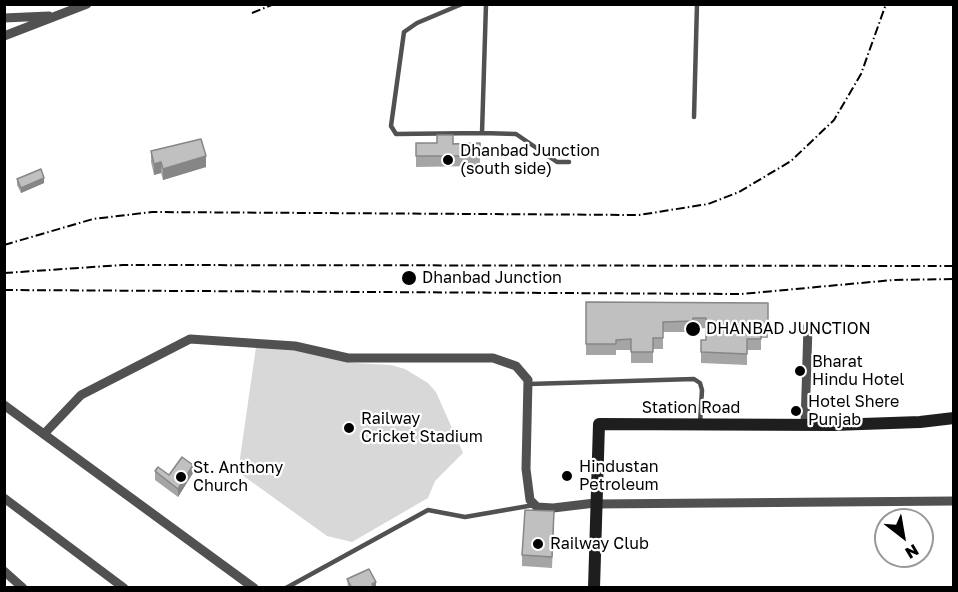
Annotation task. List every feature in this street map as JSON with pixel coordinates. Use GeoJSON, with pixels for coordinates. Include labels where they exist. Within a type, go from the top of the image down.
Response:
{"type":"FeatureCollection","features":[{"type":"Feature","properties":{"kind":"street"},"geometry":{"type":"LineString","coordinates":[[4,36],[87,4]]}},
{"type":"Feature","properties":{"kind":"street"},"geometry":{"type":"LineString","coordinates":[[4,18],[57,16]]}},
{"type":"Feature","properties":{"kind":"street"},"geometry":{"type":"LineString","coordinates":[[805,425],[808,326]]}},
{"type":"Feature","properties":{"kind":"street"},"geometry":{"type":"LineString","coordinates":[[44,434],[69,406],[87,391],[178,343],[194,338],[295,346],[348,358],[493,358],[516,366],[529,384],[526,469],[528,494],[534,505],[553,508],[595,504],[954,501]]}},
{"type":"Feature","properties":{"kind":"street"},"geometry":{"type":"LineString","coordinates":[[4,405],[254,588]]}},
{"type":"Feature","properties":{"kind":"street","name":"Station Road"},"geometry":{"type":"LineString","coordinates":[[594,588],[599,424],[805,425],[949,419]]}},
{"type":"Feature","properties":{"kind":"street"},"geometry":{"type":"LineString","coordinates":[[4,498],[124,588]]}},
{"type":"Feature","properties":{"kind":"street"},"geometry":{"type":"LineString","coordinates":[[4,571],[23,588]]}},
{"type":"Feature","properties":{"kind":"lane"},"geometry":{"type":"LineString","coordinates":[[462,4],[417,23],[404,32],[391,126],[396,134],[516,134],[557,162],[569,162]]}},
{"type":"Feature","properties":{"kind":"lane"},"geometry":{"type":"LineString","coordinates":[[482,133],[486,4]]}},
{"type":"Feature","properties":{"kind":"lane"},"geometry":{"type":"LineString","coordinates":[[694,117],[697,4]]}},
{"type":"Feature","properties":{"kind":"lane"},"geometry":{"type":"LineString","coordinates":[[529,384],[694,379],[700,383],[702,390],[700,425]]}},
{"type":"Feature","properties":{"kind":"lane"},"geometry":{"type":"LineString","coordinates":[[286,588],[428,510],[465,517],[534,505]]}},
{"type":"Feature","properties":{"kind":"shaded area","name":"Railway Cricket Stadium"},"geometry":{"type":"Polygon","coordinates":[[[256,347],[289,349],[355,363],[391,365],[405,369],[428,383],[436,392],[463,453],[435,481],[428,498],[352,542],[327,536],[238,472],[256,347]]]}},
{"type":"Feature","properties":{"kind":"building"},"geometry":{"type":"Polygon","coordinates":[[[437,135],[453,135],[453,144],[480,143],[480,156],[416,156],[416,143],[437,143],[437,135]]]}},
{"type":"Feature","properties":{"kind":"building"},"geometry":{"type":"Polygon","coordinates":[[[201,139],[206,156],[163,169],[161,162],[154,164],[151,151],[201,139]]]}},
{"type":"Feature","properties":{"kind":"building"},"geometry":{"type":"Polygon","coordinates":[[[41,169],[44,178],[21,188],[17,179],[41,169]]]}},
{"type":"Feature","properties":{"kind":"building","name":"Dhanbad Junction"},"geometry":{"type":"Polygon","coordinates":[[[586,302],[768,303],[768,327],[761,327],[761,339],[747,339],[747,354],[701,352],[701,340],[706,340],[706,318],[663,322],[663,338],[653,338],[653,352],[631,352],[631,339],[616,340],[616,344],[586,344],[586,302]]]}},
{"type":"Feature","properties":{"kind":"building"},"geometry":{"type":"Polygon","coordinates":[[[182,457],[193,465],[178,489],[155,471],[158,467],[169,475],[182,457]]]}},
{"type":"Feature","properties":{"kind":"building","name":"Railway Club"},"geometry":{"type":"Polygon","coordinates":[[[525,510],[554,511],[552,557],[522,555],[525,510]]]}},
{"type":"Feature","properties":{"kind":"building"},"geometry":{"type":"Polygon","coordinates":[[[369,569],[376,582],[372,584],[373,587],[352,588],[347,579],[369,569]]]}},
{"type":"Feature","properties":{"kind":"railway"},"geometry":{"type":"LineString","coordinates":[[252,13],[274,4]]}},
{"type":"Feature","properties":{"kind":"railway"},"geometry":{"type":"LineString","coordinates":[[4,245],[93,219],[152,212],[639,215],[708,204],[739,192],[791,161],[834,120],[861,74],[886,4]]}},
{"type":"Feature","properties":{"kind":"railway"},"geometry":{"type":"LineString","coordinates":[[4,273],[123,265],[954,266]]}},
{"type":"Feature","properties":{"kind":"railway"},"geometry":{"type":"LineString","coordinates":[[4,290],[741,294],[893,280],[954,279]]}},
{"type":"Feature","properties":{"kind":"place","name":"Dhanbad Junction (south side)"},"geometry":{"type":"Point","coordinates":[448,160]}},
{"type":"Feature","properties":{"kind":"place","name":"Dhanbad Junction"},"geometry":{"type":"Point","coordinates":[409,278]}},
{"type":"Feature","properties":{"kind":"place","name":"DHANBAD JUNCTION"},"geometry":{"type":"Point","coordinates":[693,329]}},
{"type":"Feature","properties":{"kind":"place","name":"Bharat Hindu Hotel"},"geometry":{"type":"Point","coordinates":[800,371]}},
{"type":"Feature","properties":{"kind":"place","name":"Hotel Shere Punjab"},"geometry":{"type":"Point","coordinates":[796,411]}},
{"type":"Feature","properties":{"kind":"place","name":"Railway Cricket Stadium"},"geometry":{"type":"Point","coordinates":[349,428]}},
{"type":"Feature","properties":{"kind":"place","name":"Hindustan Petroleum"},"geometry":{"type":"Point","coordinates":[567,476]}},
{"type":"Feature","properties":{"kind":"place","name":"St. Anthony Church"},"geometry":{"type":"Point","coordinates":[181,477]}},
{"type":"Feature","properties":{"kind":"place","name":"Railway Club"},"geometry":{"type":"Point","coordinates":[538,544]}}]}
